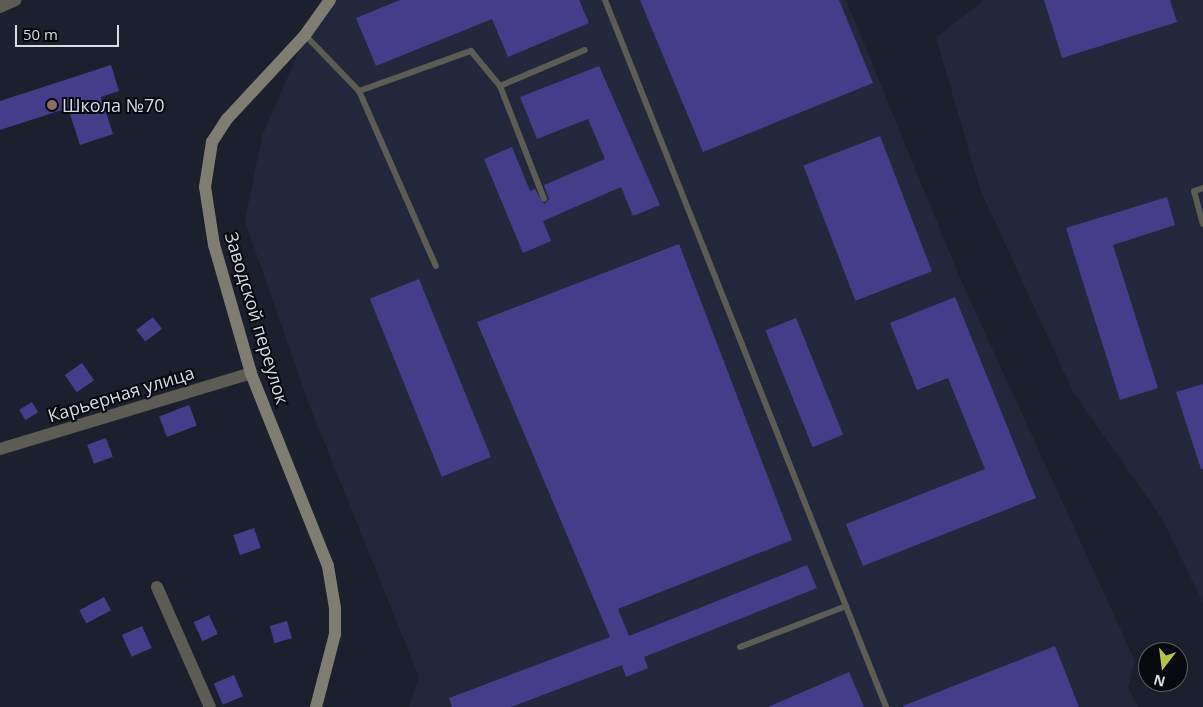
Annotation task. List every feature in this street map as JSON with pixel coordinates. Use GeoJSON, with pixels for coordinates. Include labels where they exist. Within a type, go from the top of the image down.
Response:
{"type":"FeatureCollection","features":[{"type":"Feature","properties":{"kind":"main road","name":"Заводской переулок"},"geometry":{"type":"LineString","coordinates":[[316,707],[335,634],[335,608],[328,566],[251,372],[214,245],[206,204],[206,170],[212,142],[227,118],[305,35],[330,0]]}},
{"type":"Feature","properties":{"kind":"street"},"geometry":{"type":"LineString","coordinates":[[0,7],[16,0]]}},
{"type":"Feature","properties":{"kind":"street","name":"Карьерная улица"},"geometry":{"type":"LineString","coordinates":[[0,448],[251,372]]}},
{"type":"Feature","properties":{"kind":"street"},"geometry":{"type":"LineString","coordinates":[[157,587],[210,707]]}},
{"type":"Feature","properties":{"kind":"lane"},"geometry":{"type":"LineString","coordinates":[[605,0],[886,707]]}},
{"type":"Feature","properties":{"kind":"lane"},"geometry":{"type":"LineString","coordinates":[[305,35],[360,91],[436,266]]}},
{"type":"Feature","properties":{"kind":"lane"},"geometry":{"type":"LineString","coordinates":[[360,91],[471,50],[500,86],[544,199]]}},
{"type":"Feature","properties":{"kind":"lane"},"geometry":{"type":"LineString","coordinates":[[500,86],[585,50]]}},
{"type":"Feature","properties":{"kind":"lane"},"geometry":{"type":"LineString","coordinates":[[1203,188],[1194,191],[1203,224]]}},
{"type":"Feature","properties":{"kind":"lane"},"geometry":{"type":"LineString","coordinates":[[740,647],[846,606]]}},
{"type":"Feature","properties":{"kind":"shaded area"},"geometry":{"type":"Polygon","coordinates":[[[321,0],[846,0],[960,278],[1135,661],[1128,687],[1138,707],[409,707],[419,677],[310,407],[245,221],[262,136],[321,0]]]}},
{"type":"Feature","properties":{"kind":"shaded area"},"geometry":{"type":"Polygon","coordinates":[[[984,0],[1203,0],[1203,602],[1161,517],[1073,392],[980,189],[936,37],[984,0]]]}},
{"type":"Feature","properties":{"kind":"building"},"geometry":{"type":"Polygon","coordinates":[[[400,0],[579,0],[589,23],[508,57],[492,19],[376,66],[356,18],[400,0]]]}},
{"type":"Feature","properties":{"kind":"building"},"geometry":{"type":"Polygon","coordinates":[[[640,0],[839,0],[873,83],[703,152],[640,0]]]}},
{"type":"Feature","properties":{"kind":"building"},"geometry":{"type":"Polygon","coordinates":[[[1044,0],[1170,0],[1177,22],[1062,58],[1044,0]]]}},
{"type":"Feature","properties":{"kind":"building","name":"Школа №70"},"geometry":{"type":"Polygon","coordinates":[[[111,65],[119,91],[101,97],[113,134],[80,145],[68,108],[0,130],[0,101],[111,65]]]}},
{"type":"Feature","properties":{"kind":"building"},"geometry":{"type":"Polygon","coordinates":[[[599,66],[660,205],[633,216],[621,187],[543,221],[551,241],[523,253],[484,159],[512,147],[530,191],[535,189],[544,204],[549,199],[544,185],[605,159],[588,119],[537,139],[520,97],[599,66]]]}},
{"type":"Feature","properties":{"kind":"building"},"geometry":{"type":"Polygon","coordinates":[[[880,136],[932,271],[855,301],[803,165],[880,136]]]}},
{"type":"Feature","properties":{"kind":"building"},"geometry":{"type":"Polygon","coordinates":[[[1167,197],[1175,225],[1113,245],[1158,388],[1120,400],[1066,228],[1167,197]]]}},
{"type":"Feature","properties":{"kind":"building"},"geometry":{"type":"Polygon","coordinates":[[[679,244],[792,540],[618,609],[629,636],[807,565],[817,588],[644,657],[648,668],[626,677],[622,665],[511,707],[452,707],[449,698],[610,637],[477,322],[679,244]]]}},
{"type":"Feature","properties":{"kind":"building"},"geometry":{"type":"Polygon","coordinates":[[[419,279],[491,457],[442,477],[370,299],[419,279]]]}},
{"type":"Feature","properties":{"kind":"building"},"geometry":{"type":"Polygon","coordinates":[[[955,297],[1036,498],[863,566],[846,524],[985,469],[948,378],[917,390],[890,323],[955,297]]]}},
{"type":"Feature","properties":{"kind":"building"},"geometry":{"type":"Polygon","coordinates":[[[153,317],[162,329],[145,342],[136,330],[153,317]]]}},
{"type":"Feature","properties":{"kind":"building"},"geometry":{"type":"Polygon","coordinates":[[[796,318],[843,435],[813,447],[765,330],[796,318]]]}},
{"type":"Feature","properties":{"kind":"building"},"geometry":{"type":"Polygon","coordinates":[[[82,363],[94,380],[77,392],[65,375],[82,363]]]}},
{"type":"Feature","properties":{"kind":"building"},"geometry":{"type":"Polygon","coordinates":[[[1203,384],[1203,469],[1201,469],[1176,392],[1203,384]]]}},
{"type":"Feature","properties":{"kind":"building"},"geometry":{"type":"Polygon","coordinates":[[[32,402],[38,412],[25,420],[19,410],[32,402]]]}},
{"type":"Feature","properties":{"kind":"building"},"geometry":{"type":"Polygon","coordinates":[[[189,405],[197,426],[167,437],[159,416],[189,405]]]}},
{"type":"Feature","properties":{"kind":"building"},"geometry":{"type":"Polygon","coordinates":[[[106,438],[113,457],[94,464],[87,445],[106,438]]]}},
{"type":"Feature","properties":{"kind":"building"},"geometry":{"type":"Polygon","coordinates":[[[254,528],[261,548],[240,555],[233,535],[254,528]]]}},
{"type":"Feature","properties":{"kind":"building"},"geometry":{"type":"Polygon","coordinates":[[[104,597],[111,610],[86,623],[79,610],[104,597]]]}},
{"type":"Feature","properties":{"kind":"building"},"geometry":{"type":"Polygon","coordinates":[[[209,615],[218,634],[202,641],[194,622],[209,615]]]}},
{"type":"Feature","properties":{"kind":"building"},"geometry":{"type":"Polygon","coordinates":[[[287,621],[292,638],[275,643],[270,626],[287,621]]]}},
{"type":"Feature","properties":{"kind":"building"},"geometry":{"type":"Polygon","coordinates":[[[142,626],[152,648],[132,657],[122,635],[142,626]]]}},
{"type":"Feature","properties":{"kind":"building"},"geometry":{"type":"Polygon","coordinates":[[[1055,646],[1079,707],[903,707],[903,706],[1055,646]]]}},
{"type":"Feature","properties":{"kind":"building"},"geometry":{"type":"Polygon","coordinates":[[[849,672],[864,707],[768,707],[849,672]]]}},
{"type":"Feature","properties":{"kind":"building"},"geometry":{"type":"Polygon","coordinates":[[[234,675],[243,696],[223,705],[214,684],[234,675]]]}},
{"type":"Feature","properties":{"kind":"place","name":"Школа №70"},"geometry":{"type":"Point","coordinates":[52,105]}}]}
